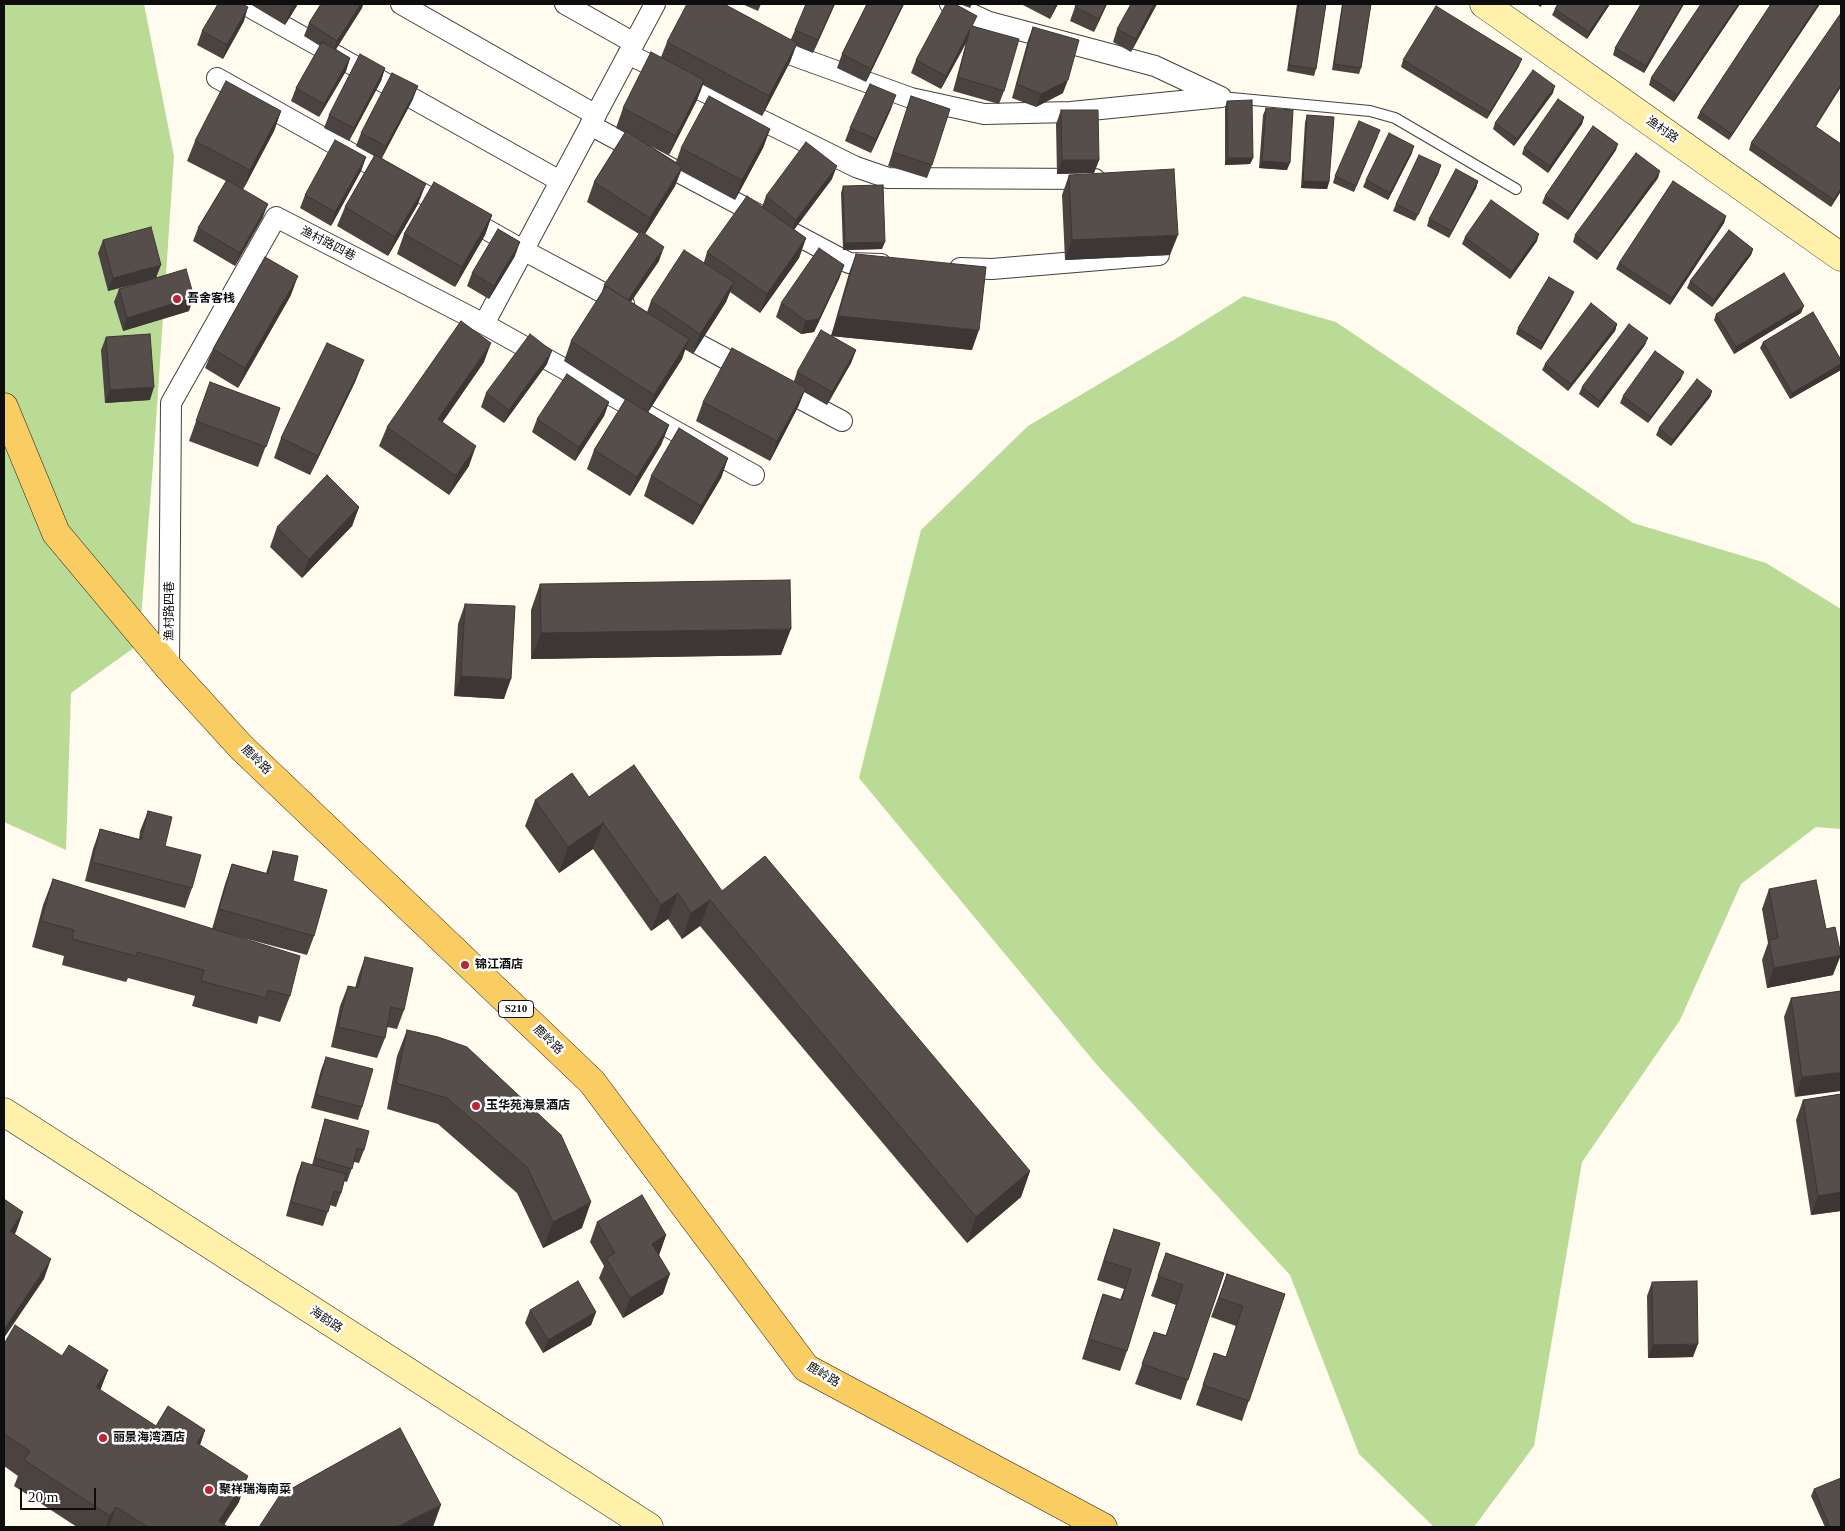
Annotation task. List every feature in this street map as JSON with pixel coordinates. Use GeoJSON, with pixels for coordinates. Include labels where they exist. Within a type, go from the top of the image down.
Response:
{"type":"FeatureCollection","features":[{"type":"Feature","properties":{"kind":"main road","name":"鹿岭路"},"geometry":{"type":"LineString","coordinates":[[4,407],[56,533],[169,668],[242,747],[592,1082],[806,1368],[1103,1527]]}},
{"type":"Feature","properties":{"kind":"street"},"geometry":{"type":"LineString","coordinates":[[244,4],[560,181]]}},
{"type":"Feature","properties":{"kind":"street"},"geometry":{"type":"LineString","coordinates":[[401,4],[593,120],[849,262],[897,265]]}},
{"type":"Feature","properties":{"kind":"street"},"geometry":{"type":"LineString","coordinates":[[565,4],[631,48],[856,167],[888,178],[1114,179]]}},
{"type":"Feature","properties":{"kind":"street"},"geometry":{"type":"LineString","coordinates":[[655,4],[484,324],[754,475]]}},
{"type":"Feature","properties":{"kind":"street"},"geometry":{"type":"LineString","coordinates":[[950,4],[989,22],[1154,66],[1220,97]]}},
{"type":"Feature","properties":{"kind":"street","name":"渔村路"},"geometry":{"type":"LineString","coordinates":[[1484,4],[1841,257]]}},
{"type":"Feature","properties":{"kind":"street"},"geometry":{"type":"LineString","coordinates":[[753,38],[761,44],[910,98],[984,114],[1071,112],[1220,97]]}},
{"type":"Feature","properties":{"kind":"street"},"geometry":{"type":"LineString","coordinates":[[217,78],[523,250],[842,421]]}},
{"type":"Feature","properties":{"kind":"street","name":"渔村路四巷"},"geometry":{"type":"LineString","coordinates":[[169,668],[171,403],[276,217],[484,324]]}},
{"type":"Feature","properties":{"kind":"street"},"geometry":{"type":"LineString","coordinates":[[944,267],[992,269],[1159,255]]}},
{"type":"Feature","properties":{"kind":"street","name":"海韵路"},"geometry":{"type":"LineString","coordinates":[[4,1112],[648,1527]]}},
{"type":"Feature","properties":{"kind":"lane"},"geometry":{"type":"LineString","coordinates":[[1220,97],[1370,111],[1395,118],[1516,189]]}},
{"type":"Feature","properties":{"kind":"green space"},"geometry":{"type":"Polygon","coordinates":[[[4,4],[144,4],[174,156],[139,644],[71,693],[66,850],[4,822],[4,4]]]}},
{"type":"Feature","properties":{"kind":"green space"},"geometry":{"type":"Polygon","coordinates":[[[1244,296],[1336,322],[1633,523],[1766,563],[1841,609],[1841,829],[1816,827],[1741,884],[1680,1020],[1582,1162],[1534,1446],[1474,1527],[1434,1527],[1359,1454],[1290,1275],[1097,1065],[859,778],[921,530],[1028,426],[1244,296]]]}},
{"type":"Feature","properties":{"kind":"building"},"geometry":{"type":"Polygon","coordinates":[[[218,4],[242,4],[248,7],[227,45],[202,31],[218,4]]]}},
{"type":"Feature","properties":{"kind":"building"},"geometry":{"type":"Polygon","coordinates":[[[321,4],[361,4],[337,41],[309,23],[321,4]]]}},
{"type":"Feature","properties":{"kind":"building"},"geometry":{"type":"Polygon","coordinates":[[[687,4],[724,4],[797,43],[769,96],[667,42],[687,4]]]}},
{"type":"Feature","properties":{"kind":"building"},"geometry":{"type":"Polygon","coordinates":[[[806,4],[834,4],[818,40],[795,30],[806,4]]]}},
{"type":"Feature","properties":{"kind":"building"},"geometry":{"type":"Polygon","coordinates":[[[867,4],[903,4],[871,69],[842,54],[867,4]]]}},
{"type":"Feature","properties":{"kind":"building"},"geometry":{"type":"Polygon","coordinates":[[[946,4],[955,4],[977,16],[972,26],[1019,39],[1004,91],[958,77],[970,29],[946,76],[916,60],[946,4]]]}},
{"type":"Feature","properties":{"kind":"building"},"geometry":{"type":"Polygon","coordinates":[[[1076,4],[1106,4],[1099,19],[1075,7],[1076,4]]]}},
{"type":"Feature","properties":{"kind":"building"},"geometry":{"type":"Polygon","coordinates":[[[1131,4],[1154,4],[1136,39],[1117,29],[1131,4]]]}},
{"type":"Feature","properties":{"kind":"building"},"geometry":{"type":"Polygon","coordinates":[[[1299,4],[1326,4],[1316,69],[1289,65],[1299,4]]]}},
{"type":"Feature","properties":{"kind":"building"},"geometry":{"type":"Polygon","coordinates":[[[1343,4],[1371,4],[1361,68],[1334,64],[1343,4]]]}},
{"type":"Feature","properties":{"kind":"building"},"geometry":{"type":"Polygon","coordinates":[[[1558,4],[1608,4],[1589,32],[1555,9],[1558,4]]]}},
{"type":"Feature","properties":{"kind":"building"},"geometry":{"type":"Polygon","coordinates":[[[1641,4],[1683,4],[1646,66],[1615,48],[1641,4]]]}},
{"type":"Feature","properties":{"kind":"building"},"geometry":{"type":"Polygon","coordinates":[[[1701,4],[1738,4],[1677,95],[1651,78],[1701,4]]]}},
{"type":"Feature","properties":{"kind":"building"},"geometry":{"type":"Polygon","coordinates":[[[1771,4],[1818,4],[1732,134],[1700,112],[1771,4]]]}},
{"type":"Feature","properties":{"kind":"building"},"geometry":{"type":"Polygon","coordinates":[[[1436,6],[1522,59],[1490,112],[1403,60],[1436,6]]]}},
{"type":"Feature","properties":{"kind":"building"},"geometry":{"type":"Polygon","coordinates":[[[1841,13],[1841,84],[1815,126],[1841,144],[1841,188],[1834,200],[1751,143],[1841,13]]]}},
{"type":"Feature","properties":{"kind":"building"},"geometry":{"type":"Polygon","coordinates":[[[1033,27],[1079,40],[1068,80],[1041,94],[1017,84],[1033,27]]]}},
{"type":"Feature","properties":{"kind":"building"},"geometry":{"type":"Polygon","coordinates":[[[322,42],[350,58],[324,104],[296,88],[322,42]]]}},
{"type":"Feature","properties":{"kind":"building"},"geometry":{"type":"Polygon","coordinates":[[[651,52],[704,80],[676,136],[623,108],[651,52]]]}},
{"type":"Feature","properties":{"kind":"building"},"geometry":{"type":"Polygon","coordinates":[[[360,54],[385,68],[354,128],[329,115],[360,54]]]}},
{"type":"Feature","properties":{"kind":"building"},"geometry":{"type":"Polygon","coordinates":[[[1533,70],[1555,86],[1517,139],[1495,123],[1533,70]]]}},
{"type":"Feature","properties":{"kind":"building"},"geometry":{"type":"Polygon","coordinates":[[[392,73],[418,86],[386,146],[361,133],[392,73]]]}},
{"type":"Feature","properties":{"kind":"building"},"geometry":{"type":"Polygon","coordinates":[[[226,81],[281,111],[250,170],[195,141],[226,81]]]}},
{"type":"Feature","properties":{"kind":"building"},"geometry":{"type":"Polygon","coordinates":[[[870,84],[896,95],[876,139],[850,128],[870,84]]]}},
{"type":"Feature","properties":{"kind":"building"},"geometry":{"type":"Polygon","coordinates":[[[709,96],[770,129],[742,180],[681,148],[709,96]]]}},
{"type":"Feature","properties":{"kind":"building"},"geometry":{"type":"Polygon","coordinates":[[[911,96],[950,109],[932,165],[893,152],[911,96]]]}},
{"type":"Feature","properties":{"kind":"building"},"geometry":{"type":"Polygon","coordinates":[[[1558,99],[1584,117],[1550,166],[1524,148],[1558,99]]]}},
{"type":"Feature","properties":{"kind":"building"},"geometry":{"type":"Polygon","coordinates":[[[1252,100],[1253,158],[1228,158],[1227,101],[1252,100]]]}},
{"type":"Feature","properties":{"kind":"building"},"geometry":{"type":"Polygon","coordinates":[[[1266,108],[1293,110],[1290,163],[1262,161],[1266,108]]]}},
{"type":"Feature","properties":{"kind":"building"},"geometry":{"type":"Polygon","coordinates":[[[1061,110],[1098,110],[1099,160],[1062,160],[1061,110]]]}},
{"type":"Feature","properties":{"kind":"building"},"geometry":{"type":"Polygon","coordinates":[[[1307,115],[1334,117],[1329,182],[1303,181],[1307,115]]]}},
{"type":"Feature","properties":{"kind":"building"},"geometry":{"type":"Polygon","coordinates":[[[1359,121],[1380,130],[1356,186],[1335,176],[1359,121]]]}},
{"type":"Feature","properties":{"kind":"building"},"geometry":{"type":"Polygon","coordinates":[[[1593,126],[1618,144],[1570,214],[1545,196],[1593,126]]]}},
{"type":"Feature","properties":{"kind":"building"},"geometry":{"type":"Polygon","coordinates":[[[626,131],[682,167],[650,218],[594,182],[626,131]]]}},
{"type":"Feature","properties":{"kind":"building"},"geometry":{"type":"Polygon","coordinates":[[[1389,133],[1414,146],[1390,193],[1366,180],[1389,133]]]}},
{"type":"Feature","properties":{"kind":"building"},"geometry":{"type":"Polygon","coordinates":[[[335,140],[366,157],[335,212],[305,195],[335,140]]]}},
{"type":"Feature","properties":{"kind":"building"},"geometry":{"type":"Polygon","coordinates":[[[806,142],[837,166],[796,220],[766,196],[806,142]]]}},
{"type":"Feature","properties":{"kind":"building"},"geometry":{"type":"Polygon","coordinates":[[[1636,153],[1660,171],[1600,254],[1575,235],[1636,153]]]}},
{"type":"Feature","properties":{"kind":"building"},"geometry":{"type":"Polygon","coordinates":[[[375,155],[426,184],[395,237],[345,207],[375,155]]]}},
{"type":"Feature","properties":{"kind":"building"},"geometry":{"type":"Polygon","coordinates":[[[1419,155],[1441,165],[1418,215],[1396,204],[1419,155]]]}},
{"type":"Feature","properties":{"kind":"building"},"geometry":{"type":"Polygon","coordinates":[[[1174,169],[1178,235],[1072,240],[1069,175],[1174,169]]]}},
{"type":"Feature","properties":{"kind":"building"},"geometry":{"type":"Polygon","coordinates":[[[1456,169],[1478,181],[1452,231],[1429,219],[1456,169]]]}},
{"type":"Feature","properties":{"kind":"building"},"geometry":{"type":"Polygon","coordinates":[[[227,180],[268,204],[240,253],[198,228],[227,180]]]}},
{"type":"Feature","properties":{"kind":"building"},"geometry":{"type":"Polygon","coordinates":[[[1673,181],[1726,216],[1672,298],[1619,263],[1673,181]]]}},
{"type":"Feature","properties":{"kind":"building"},"geometry":{"type":"Polygon","coordinates":[[[434,182],[492,215],[462,267],[404,234],[434,182]]]}},
{"type":"Feature","properties":{"kind":"building"},"geometry":{"type":"Polygon","coordinates":[[[883,185],[885,242],[845,243],[843,186],[883,185]]]}},
{"type":"Feature","properties":{"kind":"building"},"geometry":{"type":"Polygon","coordinates":[[[747,196],[806,238],[767,294],[707,252],[747,196]]]}},
{"type":"Feature","properties":{"kind":"building"},"geometry":{"type":"Polygon","coordinates":[[[1491,200],[1539,234],[1512,272],[1465,237],[1491,200]]]}},
{"type":"Feature","properties":{"kind":"building"},"geometry":{"type":"Polygon","coordinates":[[[151,227],[161,265],[113,278],[103,240],[151,227]]]}},
{"type":"Feature","properties":{"kind":"building"},"geometry":{"type":"Polygon","coordinates":[[[498,229],[520,242],[494,286],[472,273],[498,229]]]}},
{"type":"Feature","properties":{"kind":"building"},"geometry":{"type":"Polygon","coordinates":[[[1729,230],[1753,249],[1714,300],[1690,281],[1729,230]]]}},
{"type":"Feature","properties":{"kind":"building"},"geometry":{"type":"Polygon","coordinates":[[[641,231],[664,247],[628,300],[604,285],[641,231]]]}},
{"type":"Feature","properties":{"kind":"building"},"geometry":{"type":"Polygon","coordinates":[[[819,248],[844,265],[819,319],[806,321],[781,303],[819,248]]]}},
{"type":"Feature","properties":{"kind":"building"},"geometry":{"type":"Polygon","coordinates":[[[684,250],[734,282],[700,334],[651,301],[684,250]]]}},
{"type":"Feature","properties":{"kind":"building"},"geometry":{"type":"Polygon","coordinates":[[[856,254],[986,267],[979,330],[838,316],[856,254]]]}},
{"type":"Feature","properties":{"kind":"building"},"geometry":{"type":"Polygon","coordinates":[[[265,257],[298,276],[245,368],[213,349],[265,257]]]}},
{"type":"Feature","properties":{"kind":"building"},"geometry":{"type":"Polygon","coordinates":[[[186,269],[194,297],[127,318],[119,289],[186,269]]]}},
{"type":"Feature","properties":{"kind":"building"},"geometry":{"type":"Polygon","coordinates":[[[1784,273],[1804,306],[1736,347],[1716,314],[1784,273]]]}},
{"type":"Feature","properties":{"kind":"building"},"geometry":{"type":"Polygon","coordinates":[[[1549,277],[1574,292],[1543,343],[1518,328],[1549,277]]]}},
{"type":"Feature","properties":{"kind":"building"},"geometry":{"type":"Polygon","coordinates":[[[606,286],[689,339],[654,395],[571,341],[606,286]]]}},
{"type":"Feature","properties":{"kind":"building"},"geometry":{"type":"Polygon","coordinates":[[[1591,303],[1617,324],[1571,384],[1545,364],[1591,303]]]}},
{"type":"Feature","properties":{"kind":"building"},"geometry":{"type":"Polygon","coordinates":[[[1813,312],[1841,360],[1841,364],[1792,393],[1763,342],[1813,312]]]}},
{"type":"Feature","properties":{"kind":"building"},"geometry":{"type":"Polygon","coordinates":[[[461,321],[491,343],[438,419],[476,446],[456,476],[387,427],[461,321]]]}},
{"type":"Feature","properties":{"kind":"building"},"geometry":{"type":"Polygon","coordinates":[[[1629,324],[1648,338],[1600,401],[1582,387],[1629,324]]]}},
{"type":"Feature","properties":{"kind":"building"},"geometry":{"type":"Polygon","coordinates":[[[821,330],[856,350],[832,392],[797,372],[821,330]]]}},
{"type":"Feature","properties":{"kind":"building"},"geometry":{"type":"Polygon","coordinates":[[[150,334],[154,387],[110,390],[106,337],[150,334]]]}},
{"type":"Feature","properties":{"kind":"building"},"geometry":{"type":"Polygon","coordinates":[[[530,334],[552,351],[509,410],[486,393],[530,334]]]}},
{"type":"Feature","properties":{"kind":"building"},"geometry":{"type":"Polygon","coordinates":[[[327,343],[364,360],[318,456],[281,438],[327,343]]]}},
{"type":"Feature","properties":{"kind":"building"},"geometry":{"type":"Polygon","coordinates":[[[732,348],[806,388],[777,441],[703,402],[732,348]]]}},
{"type":"Feature","properties":{"kind":"building"},"geometry":{"type":"Polygon","coordinates":[[[1655,351],[1684,372],[1651,417],[1623,396],[1655,351]]]}},
{"type":"Feature","properties":{"kind":"building"},"geometry":{"type":"Polygon","coordinates":[[[567,374],[609,402],[579,447],[537,419],[567,374]]]}},
{"type":"Feature","properties":{"kind":"building"},"geometry":{"type":"Polygon","coordinates":[[[1697,379],[1712,391],[1673,440],[1659,428],[1697,379]]]}},
{"type":"Feature","properties":{"kind":"building"},"geometry":{"type":"Polygon","coordinates":[[[210,382],[280,408],[266,447],[196,421],[210,382]]]}},
{"type":"Feature","properties":{"kind":"building"},"geometry":{"type":"Polygon","coordinates":[[[626,399],[669,425],[637,477],[594,450],[626,399]]]}},
{"type":"Feature","properties":{"kind":"building"},"geometry":{"type":"Polygon","coordinates":[[[679,428],[728,458],[701,506],[651,476],[679,428]]]}},
{"type":"Feature","properties":{"kind":"building"},"geometry":{"type":"Polygon","coordinates":[[[327,475],[359,507],[309,559],[277,527],[327,475]]]}},
{"type":"Feature","properties":{"kind":"building"},"geometry":{"type":"Polygon","coordinates":[[[790,580],[791,629],[541,633],[540,584],[790,580]]]}},
{"type":"Feature","properties":{"kind":"building"},"geometry":{"type":"Polygon","coordinates":[[[465,604],[515,606],[511,679],[461,676],[465,604]]]}},
{"type":"Feature","properties":{"kind":"building"},"geometry":{"type":"Polygon","coordinates":[[[634,765],[722,891],[765,856],[1030,1171],[976,1217],[710,900],[691,913],[678,893],[661,905],[603,823],[568,847],[535,800],[572,773],[589,797],[634,765]]]}},
{"type":"Feature","properties":{"kind":"building"},"geometry":{"type":"Polygon","coordinates":[[[148,811],[172,817],[165,846],[201,855],[192,888],[92,862],[100,829],[141,840],[148,811]]]}},
{"type":"Feature","properties":{"kind":"building"},"geometry":{"type":"Polygon","coordinates":[[[273,851],[298,856],[293,881],[327,890],[314,936],[219,909],[232,864],[268,874],[273,851]]]}},
{"type":"Feature","properties":{"kind":"building"},"geometry":{"type":"Polygon","coordinates":[[[53,879],[300,956],[290,996],[268,990],[266,998],[201,981],[204,970],[137,952],[136,956],[72,939],[74,930],[41,921],[53,879]]]}},
{"type":"Feature","properties":{"kind":"building"},"geometry":{"type":"Polygon","coordinates":[[[1816,880],[1826,929],[1835,927],[1841,955],[1774,968],[1769,940],[1778,938],[1769,889],[1816,880]]]}},
{"type":"Feature","properties":{"kind":"building"},"geometry":{"type":"Polygon","coordinates":[[[365,957],[413,968],[404,1010],[391,1007],[385,1038],[338,1027],[348,986],[358,988],[365,957]]]}},
{"type":"Feature","properties":{"kind":"building"},"geometry":{"type":"Polygon","coordinates":[[[1841,991],[1841,1072],[1802,1077],[1791,998],[1841,991]]]}},
{"type":"Feature","properties":{"kind":"building"},"geometry":{"type":"Polygon","coordinates":[[[407,1030],[438,1037],[467,1047],[561,1135],[591,1202],[553,1222],[527,1167],[447,1098],[396,1083],[407,1030]]]}},
{"type":"Feature","properties":{"kind":"building"},"geometry":{"type":"Polygon","coordinates":[[[326,1057],[373,1069],[362,1107],[316,1095],[326,1057]]]}},
{"type":"Feature","properties":{"kind":"building"},"geometry":{"type":"Polygon","coordinates":[[[1841,1094],[1841,1192],[1818,1196],[1803,1100],[1841,1094]]]}},
{"type":"Feature","properties":{"kind":"building"},"geometry":{"type":"Polygon","coordinates":[[[325,1119],[369,1131],[364,1150],[357,1148],[352,1169],[315,1158],[325,1119]]]}},
{"type":"Feature","properties":{"kind":"building"},"geometry":{"type":"Polygon","coordinates":[[[302,1162],[346,1174],[341,1193],[334,1191],[328,1212],[291,1202],[302,1162]]]}},
{"type":"Feature","properties":{"kind":"building"},"geometry":{"type":"Polygon","coordinates":[[[642,1195],[666,1235],[652,1244],[670,1274],[630,1298],[606,1258],[615,1253],[597,1222],[642,1195]]]}},
{"type":"Feature","properties":{"kind":"building"},"geometry":{"type":"Polygon","coordinates":[[[4,1199],[23,1212],[10,1231],[51,1259],[4,1329],[4,1199]]]}},
{"type":"Feature","properties":{"kind":"building"},"geometry":{"type":"Polygon","coordinates":[[[1114,1229],[1160,1243],[1127,1351],[1089,1339],[1103,1294],[1122,1300],[1131,1269],[1104,1261],[1114,1229]]]}},
{"type":"Feature","properties":{"kind":"building"},"geometry":{"type":"Polygon","coordinates":[[[1166,1253],[1224,1273],[1188,1380],[1142,1364],[1154,1332],[1166,1336],[1183,1285],[1158,1276],[1166,1253]]]}},
{"type":"Feature","properties":{"kind":"building"},"geometry":{"type":"Polygon","coordinates":[[[1227,1274],[1285,1294],[1249,1401],[1203,1385],[1214,1353],[1226,1357],[1243,1306],[1219,1298],[1227,1274]]]}},
{"type":"Feature","properties":{"kind":"building"},"geometry":{"type":"Polygon","coordinates":[[[578,1281],[596,1312],[548,1340],[530,1310],[578,1281]]]}},
{"type":"Feature","properties":{"kind":"building"},"geometry":{"type":"Polygon","coordinates":[[[1697,1281],[1698,1344],[1653,1345],[1652,1282],[1697,1281]]]}},
{"type":"Feature","properties":{"kind":"building"},"geometry":{"type":"Polygon","coordinates":[[[15,1325],[62,1356],[69,1345],[108,1370],[96,1387],[156,1426],[168,1406],[205,1430],[197,1443],[248,1476],[219,1521],[228,1527],[148,1527],[116,1507],[110,1516],[24,1460],[30,1451],[4,1434],[4,1344],[15,1325]]]}},
{"type":"Feature","properties":{"kind":"building"},"geometry":{"type":"Polygon","coordinates":[[[400,1428],[441,1505],[396,1527],[259,1527],[280,1495],[400,1428]]]}},
{"type":"Feature","properties":{"kind":"building"},"geometry":{"type":"Polygon","coordinates":[[[1841,1478],[1841,1527],[1830,1527],[1814,1489],[1841,1478]]]}},
{"type":"Feature","properties":{"kind":"place","name":"吾舍客栈"},"geometry":{"type":"Point","coordinates":[177,299]}},
{"type":"Feature","properties":{"kind":"place","name":"锦江酒店"},"geometry":{"type":"Point","coordinates":[465,965]}},
{"type":"Feature","properties":{"kind":"place","name":"玉华苑海景酒店"},"geometry":{"type":"Point","coordinates":[476,1106]}},
{"type":"Feature","properties":{"kind":"place","name":"丽景海湾酒店"},"geometry":{"type":"Point","coordinates":[103,1438]}},
{"type":"Feature","properties":{"kind":"place","name":"聚祥瑞海南菜"},"geometry":{"type":"Point","coordinates":[209,1490]}}]}
